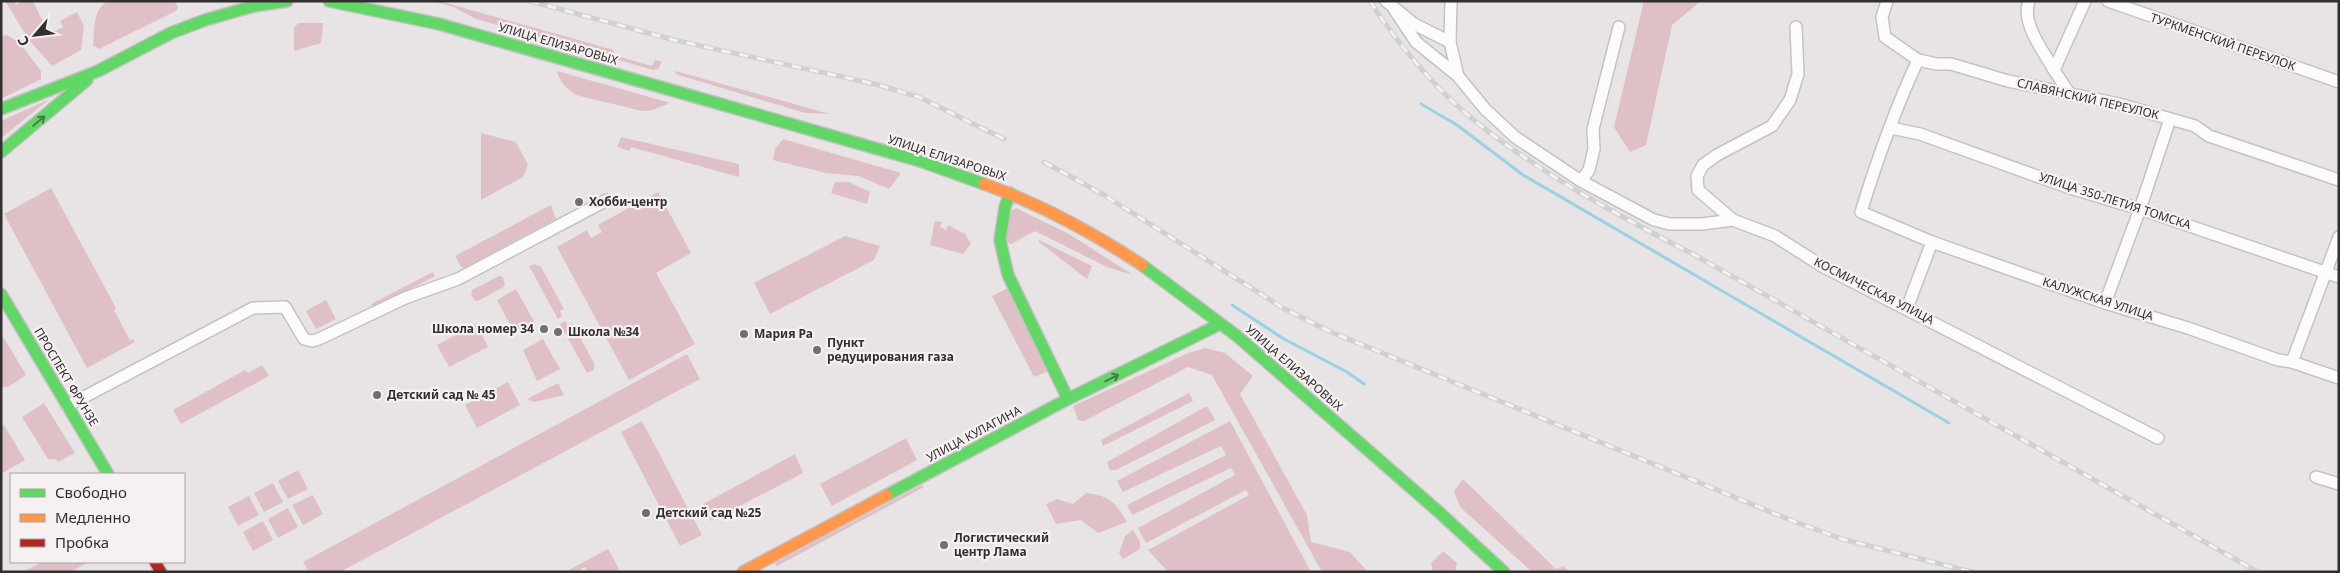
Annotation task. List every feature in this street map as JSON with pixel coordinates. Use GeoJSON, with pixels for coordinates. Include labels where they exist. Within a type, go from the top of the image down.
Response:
{"type":"FeatureCollection","features":[{"type":"Feature","properties":{"kind":"main road"},"geometry":{"type":"LineString","coordinates":[[1,109],[98,71],[171,33],[213,17],[254,6],[287,1]]}},
{"type":"Feature","properties":{"kind":"main road","name":"УЛИЦА ЕЛИЗАРОВЫХ"},"geometry":{"type":"LineString","coordinates":[[329,1],[391,12],[439,24],[920,161],[1010,193],[1074,223],[1140,264],[1220,324],[1311,400],[1504,572]]}},
{"type":"Feature","properties":{"kind":"main road"},"geometry":{"type":"LineString","coordinates":[[1,152],[98,71]]}},
{"type":"Feature","properties":{"kind":"main road"},"geometry":{"type":"LineString","coordinates":[[1010,193],[1005,207],[1000,240],[1008,275],[1068,399]]}},
{"type":"Feature","properties":{"kind":"main road","name":"ПРОСПЕКТ ФРУНЗЕ"},"geometry":{"type":"LineString","coordinates":[[1,294],[107,473]]}},
{"type":"Feature","properties":{"kind":"main road","name":"УЛИЦА КУЛАГИНА"},"geometry":{"type":"LineString","coordinates":[[742,572],[1068,399],[1220,324]]}},
{"type":"Feature","properties":{"kind":"street"},"geometry":{"type":"LineString","coordinates":[[213,17],[233,1]]}},
{"type":"Feature","properties":{"kind":"street"},"geometry":{"type":"LineString","coordinates":[[1451,1],[1450,42],[1458,76]]}},
{"type":"Feature","properties":{"kind":"street"},"geometry":{"type":"LineString","coordinates":[[1887,1],[1882,17],[1885,37],[1918,60],[1902,94],[1891,128]]}},
{"type":"Feature","properties":{"kind":"street"},"geometry":{"type":"LineString","coordinates":[[2029,1],[2027,8],[2028,22],[2069,93]]}},
{"type":"Feature","properties":{"kind":"street"},"geometry":{"type":"LineString","coordinates":[[2054,70],[2085,1]]}},
{"type":"Feature","properties":{"kind":"street","name":"ТУРКМЕНСКИЙ ПЕРЕУЛОК"},"geometry":{"type":"LineString","coordinates":[[2108,1],[2339,82]]}},
{"type":"Feature","properties":{"kind":"street"},"geometry":{"type":"LineString","coordinates":[[1390,5],[1414,24],[1450,42]]}},
{"type":"Feature","properties":{"kind":"street"},"geometry":{"type":"LineString","coordinates":[[1390,5],[1416,42],[1458,76]]}},
{"type":"Feature","properties":{"kind":"street"},"geometry":{"type":"LineString","coordinates":[[1733,220],[1698,190],[1697,176],[1703,165],[1717,154],[1772,126],[1790,100],[1798,74],[1796,27]]}},
{"type":"Feature","properties":{"kind":"street"},"geometry":{"type":"LineString","coordinates":[[1581,181],[1589,170],[1594,149],[1593,129],[1619,28]]}},
{"type":"Feature","properties":{"kind":"street","name":"СЛАВЯНСКИЙ ПЕРЕУЛОК"},"geometry":{"type":"LineString","coordinates":[[1918,60],[1937,64],[1951,64],[2008,81],[2119,104],[2195,126],[2209,136],[2339,180]]}},
{"type":"Feature","properties":{"kind":"street","name":"КОСМИЧЕСКАЯ УЛИЦА"},"geometry":{"type":"LineString","coordinates":[[1458,76],[1485,109],[1515,137],[1581,181],[1623,204],[1670,224],[1702,224],[1733,220],[1776,236],[1822,266],[2158,438]]}},
{"type":"Feature","properties":{"kind":"street"},"geometry":{"type":"LineString","coordinates":[[2105,304],[2140,209],[2170,119]]}},
{"type":"Feature","properties":{"kind":"street","name":"УЛИЦА 350-ЛЕТИЯ ТОМСКА"},"geometry":{"type":"LineString","coordinates":[[1891,128],[1920,134],[2070,188],[2140,209],[2339,277]]}},
{"type":"Feature","properties":{"kind":"street","name":"КАЛУЖСКАЯ УЛИЦА"},"geometry":{"type":"LineString","coordinates":[[1891,128],[1884,140],[1861,212],[1932,242],[2105,304],[2188,328],[2278,360],[2292,362],[2339,378]]}},
{"type":"Feature","properties":{"kind":"street"},"geometry":{"type":"LineString","coordinates":[[67,406],[252,308],[285,307],[304,339],[312,341],[319,339],[405,298],[458,278],[607,200]]}},
{"type":"Feature","properties":{"kind":"street"},"geometry":{"type":"LineString","coordinates":[[2292,362],[2339,237]]}},
{"type":"Feature","properties":{"kind":"street"},"geometry":{"type":"LineString","coordinates":[[1907,308],[1932,242]]}},
{"type":"Feature","properties":{"kind":"street"},"geometry":{"type":"LineString","coordinates":[[2316,477],[2339,484]]}},
{"type":"Feature","properties":{"kind":"shaded area"},"geometry":{"type":"Polygon","coordinates":[[[5,1],[14,1],[16,5],[23,1],[33,1],[49,34],[63,27],[60,21],[77,12],[84,26],[81,50],[52,66],[29,40],[5,1]]]}},
{"type":"Feature","properties":{"kind":"shaded area"},"geometry":{"type":"Polygon","coordinates":[[[108,1],[174,1],[178,7],[176,11],[99,49],[93,45],[95,20],[99,9],[108,1]]]}},
{"type":"Feature","properties":{"kind":"shaded area"},"geometry":{"type":"Polygon","coordinates":[[[432,1],[439,1],[614,50],[613,55],[652,66],[655,60],[662,62],[658,69],[653,70],[476,19],[454,7],[432,1]]]}},
{"type":"Feature","properties":{"kind":"shaded area"},"geometry":{"type":"Polygon","coordinates":[[[1644,1],[1701,1],[1672,25],[1646,145],[1630,152],[1614,127],[1644,1]]]}},
{"type":"Feature","properties":{"kind":"shaded area"},"geometry":{"type":"Polygon","coordinates":[[[299,23],[323,23],[321,43],[294,51],[294,27],[299,23]]]}},
{"type":"Feature","properties":{"kind":"shaded area"},"geometry":{"type":"Polygon","coordinates":[[[7,35],[19,42],[41,71],[41,79],[1,99],[1,37],[7,35]]]}},
{"type":"Feature","properties":{"kind":"shaded area"},"geometry":{"type":"Polygon","coordinates":[[[557,71],[667,102],[668,104],[652,110],[642,111],[576,95],[559,78],[557,71]]]}},
{"type":"Feature","properties":{"kind":"shaded area"},"geometry":{"type":"Polygon","coordinates":[[[676,71],[830,114],[805,113],[675,74],[676,71]]]}},
{"type":"Feature","properties":{"kind":"shaded area"},"geometry":{"type":"Polygon","coordinates":[[[50,99],[1,138],[1,121],[50,99]]]}},
{"type":"Feature","properties":{"kind":"shaded area"},"geometry":{"type":"Polygon","coordinates":[[[481,133],[516,142],[528,165],[523,177],[481,200],[481,133]]]}},
{"type":"Feature","properties":{"kind":"shaded area"},"geometry":{"type":"Polygon","coordinates":[[[621,137],[739,164],[739,177],[631,147],[629,151],[617,147],[621,137]]]}},
{"type":"Feature","properties":{"kind":"shaded area"},"geometry":{"type":"Polygon","coordinates":[[[783,139],[901,173],[889,189],[858,176],[826,173],[773,160],[775,149],[783,139]]]}},
{"type":"Feature","properties":{"kind":"shaded area"},"geometry":{"type":"Polygon","coordinates":[[[835,182],[849,182],[870,192],[867,204],[831,193],[835,182]]]}},
{"type":"Feature","properties":{"kind":"shaded area"},"geometry":{"type":"Polygon","coordinates":[[[51,188],[116,308],[114,310],[130,340],[133,339],[135,342],[87,368],[4,214],[51,188]]]}},
{"type":"Feature","properties":{"kind":"shaded area"},"geometry":{"type":"Polygon","coordinates":[[[658,192],[691,253],[656,273],[695,344],[629,380],[557,247],[587,230],[591,238],[602,232],[598,225],[658,192]]]}},
{"type":"Feature","properties":{"kind":"shaded area"},"geometry":{"type":"Polygon","coordinates":[[[551,205],[556,219],[464,268],[461,267],[455,256],[551,205]]]}},
{"type":"Feature","properties":{"kind":"shaded area"},"geometry":{"type":"Polygon","coordinates":[[[1016,208],[1069,234],[1133,275],[1107,267],[1035,231],[1011,244],[1004,241],[1010,211],[1016,208]]]}},
{"type":"Feature","properties":{"kind":"shaded area"},"geometry":{"type":"Polygon","coordinates":[[[935,221],[942,222],[940,227],[946,230],[948,225],[965,234],[971,244],[963,254],[930,245],[935,221]]]}},
{"type":"Feature","properties":{"kind":"shaded area"},"geometry":{"type":"Polygon","coordinates":[[[845,236],[880,246],[874,260],[770,314],[754,283],[845,236]]]}},
{"type":"Feature","properties":{"kind":"shaded area"},"geometry":{"type":"Polygon","coordinates":[[[1039,240],[1092,266],[1087,279],[1039,242],[1039,240]]]}},
{"type":"Feature","properties":{"kind":"shaded area"},"geometry":{"type":"Polygon","coordinates":[[[535,264],[541,267],[564,309],[560,311],[562,316],[558,319],[529,266],[535,264]]]}},
{"type":"Feature","properties":{"kind":"shaded area"},"geometry":{"type":"Polygon","coordinates":[[[433,272],[435,276],[373,308],[371,304],[433,272]]]}},
{"type":"Feature","properties":{"kind":"shaded area"},"geometry":{"type":"Polygon","coordinates":[[[499,276],[503,277],[505,286],[478,301],[474,300],[471,294],[472,290],[499,276]]]}},
{"type":"Feature","properties":{"kind":"shaded area"},"geometry":{"type":"Polygon","coordinates":[[[1008,288],[1049,371],[1034,377],[992,296],[1008,288]]]}},
{"type":"Feature","properties":{"kind":"shaded area"},"geometry":{"type":"Polygon","coordinates":[[[516,289],[535,323],[515,334],[497,300],[516,289]]]}},
{"type":"Feature","properties":{"kind":"shaded area"},"geometry":{"type":"Polygon","coordinates":[[[326,300],[336,319],[316,329],[306,311],[326,300]]]}},
{"type":"Feature","properties":{"kind":"shaded area"},"geometry":{"type":"Polygon","coordinates":[[[565,321],[568,326],[572,323],[594,363],[594,370],[587,373],[560,324],[565,321]]]}},
{"type":"Feature","properties":{"kind":"shaded area"},"geometry":{"type":"Polygon","coordinates":[[[476,324],[488,347],[449,367],[437,345],[476,324]]]}},
{"type":"Feature","properties":{"kind":"shaded area"},"geometry":{"type":"Polygon","coordinates":[[[4,338],[26,375],[8,387],[1,387],[1,340],[4,338]]]}},
{"type":"Feature","properties":{"kind":"shaded area"},"geometry":{"type":"Polygon","coordinates":[[[543,339],[560,369],[537,381],[523,350],[543,339]]]}},
{"type":"Feature","properties":{"kind":"shaded area"},"geometry":{"type":"Polygon","coordinates":[[[1205,348],[1225,353],[1253,376],[1240,394],[1307,515],[1311,542],[1350,552],[1368,572],[1322,572],[1212,375],[1188,367],[1084,421],[1078,420],[1073,406],[1186,354],[1205,348]]]}},
{"type":"Feature","properties":{"kind":"shaded area"},"geometry":{"type":"Polygon","coordinates":[[[687,354],[700,379],[340,572],[309,572],[303,562],[687,354]]]}},
{"type":"Feature","properties":{"kind":"shaded area"},"geometry":{"type":"Polygon","coordinates":[[[262,365],[269,376],[181,424],[173,410],[245,370],[248,373],[262,365]]]}},
{"type":"Feature","properties":{"kind":"shaded area"},"geometry":{"type":"Polygon","coordinates":[[[508,382],[520,405],[477,428],[465,405],[508,382]]]}},
{"type":"Feature","properties":{"kind":"shaded area"},"geometry":{"type":"Polygon","coordinates":[[[558,383],[564,395],[534,402],[527,399],[558,383]]]}},
{"type":"Feature","properties":{"kind":"shaded area"},"geometry":{"type":"Polygon","coordinates":[[[1189,393],[1193,401],[1103,446],[1101,440],[1189,393]]]}},
{"type":"Feature","properties":{"kind":"shaded area"},"geometry":{"type":"Polygon","coordinates":[[[44,403],[75,453],[58,462],[56,459],[48,459],[22,417],[44,403]]]}},
{"type":"Feature","properties":{"kind":"shaded area"},"geometry":{"type":"Polygon","coordinates":[[[1207,406],[1215,420],[1116,470],[1110,470],[1107,462],[1207,406]]]}},
{"type":"Feature","properties":{"kind":"shaded area"},"geometry":{"type":"Polygon","coordinates":[[[642,421],[702,535],[680,546],[621,432],[642,421]]]}},
{"type":"Feature","properties":{"kind":"shaded area"},"geometry":{"type":"Polygon","coordinates":[[[1230,421],[1311,572],[1168,572],[1148,550],[1249,495],[1246,490],[1146,543],[1138,528],[1235,475],[1231,468],[1132,515],[1127,505],[1226,455],[1221,446],[1123,492],[1117,481],[1230,421]]]}},
{"type":"Feature","properties":{"kind":"shaded area"},"geometry":{"type":"Polygon","coordinates":[[[4,425],[25,460],[1,474],[1,427],[4,425]]]}},
{"type":"Feature","properties":{"kind":"shaded area"},"geometry":{"type":"Polygon","coordinates":[[[906,438],[917,460],[832,506],[820,484],[906,438]]]}},
{"type":"Feature","properties":{"kind":"shaded area"},"geometry":{"type":"Polygon","coordinates":[[[795,454],[803,473],[711,521],[703,504],[795,454]]]}},
{"type":"Feature","properties":{"kind":"shaded area"},"geometry":{"type":"Polygon","coordinates":[[[298,470],[308,489],[288,499],[278,481],[298,470]]]}},
{"type":"Feature","properties":{"kind":"shaded area"},"geometry":{"type":"Polygon","coordinates":[[[1463,479],[1556,569],[1564,566],[1570,572],[1532,572],[1460,507],[1454,491],[1463,479]]]}},
{"type":"Feature","properties":{"kind":"shaded area"},"geometry":{"type":"Polygon","coordinates":[[[273,483],[283,502],[264,512],[254,493],[273,483]]]}},
{"type":"Feature","properties":{"kind":"shaded area"},"geometry":{"type":"Polygon","coordinates":[[[922,485],[924,487],[777,566],[775,563],[922,485]]]}},
{"type":"Feature","properties":{"kind":"shaded area"},"geometry":{"type":"Polygon","coordinates":[[[1086,493],[1101,496],[1111,501],[1127,522],[1098,533],[1081,520],[1056,524],[1046,504],[1057,499],[1073,504],[1086,493]]]}},
{"type":"Feature","properties":{"kind":"shaded area"},"geometry":{"type":"Polygon","coordinates":[[[313,495],[323,514],[303,525],[292,505],[313,495]]]}},
{"type":"Feature","properties":{"kind":"shaded area"},"geometry":{"type":"Polygon","coordinates":[[[249,496],[259,515],[238,526],[228,507],[249,496]]]}},
{"type":"Feature","properties":{"kind":"shaded area"},"geometry":{"type":"Polygon","coordinates":[[[288,508],[298,527],[278,538],[268,519],[288,508]]]}},
{"type":"Feature","properties":{"kind":"shaded area"},"geometry":{"type":"Polygon","coordinates":[[[263,521],[273,540],[253,551],[243,532],[263,521]]]}},
{"type":"Feature","properties":{"kind":"shaded area"},"geometry":{"type":"Polygon","coordinates":[[[1133,530],[1140,542],[1140,549],[1123,559],[1119,553],[1125,536],[1133,530]]]}},
{"type":"Feature","properties":{"kind":"shaded area"},"geometry":{"type":"Polygon","coordinates":[[[608,549],[619,569],[613,572],[588,572],[585,567],[577,572],[565,572],[608,549]]]}},
{"type":"Feature","properties":{"kind":"shaded area"},"geometry":{"type":"Polygon","coordinates":[[[1443,551],[1457,563],[1455,572],[1433,572],[1431,563],[1443,551]]]}},
{"type":"Feature","properties":{"kind":"shaded area"},"geometry":{"type":"Polygon","coordinates":[[[40,563],[87,563],[70,572],[23,572],[40,563]]]}},
{"type":"Feature","properties":{"kind":"waterway"},"geometry":{"type":"LineString","coordinates":[[1421,104],[1457,125],[1523,175],[1949,423]]}},
{"type":"Feature","properties":{"kind":"waterway"},"geometry":{"type":"LineString","coordinates":[[1232,305],[1284,339],[1347,372],[1364,384]]}},
{"type":"Feature","properties":{"kind":"railway"},"geometry":{"type":"LineString","coordinates":[[530,1],[674,40],[875,84],[919,97],[1004,139]]}},
{"type":"Feature","properties":{"kind":"railway"},"geometry":{"type":"LineString","coordinates":[[1370,1],[1392,33],[1432,81],[1475,121],[1525,158],[1606,208],[1689,252],[2258,572]]}},
{"type":"Feature","properties":{"kind":"railway"},"geometry":{"type":"LineString","coordinates":[[1044,162],[1104,195],[1283,308],[1331,332],[1793,521],[1842,539],[1972,572]]}},
{"type":"Feature","properties":{"kind":"traffic: fast"},"geometry":{"type":"LineString","coordinates":[[1,109],[98,71],[171,33],[205,20],[254,6],[287,1]]}},
{"type":"Feature","properties":{"kind":"traffic: fast"},"geometry":{"type":"LineString","coordinates":[[329,1],[439,24],[920,161],[984,184]]}},
{"type":"Feature","properties":{"kind":"traffic: fast"},"geometry":{"type":"LineString","coordinates":[[1,152],[87,80]]}},
{"type":"Feature","properties":{"kind":"traffic: fast"},"geometry":{"type":"LineString","coordinates":[[1010,193],[1005,207],[1000,240],[1008,275],[1068,399]]}},
{"type":"Feature","properties":{"kind":"traffic: fast"},"geometry":{"type":"LineString","coordinates":[[1142,265],[1237,336],[1440,513],[1504,572]]}},
{"type":"Feature","properties":{"kind":"traffic: fast"},"geometry":{"type":"LineString","coordinates":[[1,294],[107,473]]}},
{"type":"Feature","properties":{"kind":"traffic: fast"},"geometry":{"type":"LineString","coordinates":[[887,495],[1068,399],[1220,324]]}},
{"type":"Feature","properties":{"kind":"traffic: slow"},"geometry":{"type":"LineString","coordinates":[[984,184],[1025,200],[1065,220],[1104,241],[1142,265]]}},
{"type":"Feature","properties":{"kind":"traffic: slow"},"geometry":{"type":"LineString","coordinates":[[743,572],[887,495]]}},
{"type":"Feature","properties":{"kind":"traffic: jam"},"geometry":{"type":"LineString","coordinates":[[156,563],[161,572]]}},
{"type":"Feature","properties":{"kind":"place","name":"Хобби-центр"},"geometry":{"type":"Point","coordinates":[579,202]}},
{"type":"Feature","properties":{"kind":"place","name":"Школа номер 34"},"geometry":{"type":"Point","coordinates":[544,329]}},
{"type":"Feature","properties":{"kind":"place","name":"Школа №34"},"geometry":{"type":"Point","coordinates":[558,332]}},
{"type":"Feature","properties":{"kind":"place","name":"Мария Ра"},"geometry":{"type":"Point","coordinates":[744,334]}},
{"type":"Feature","properties":{"kind":"place","name":"Пункт редуцирования газа"},"geometry":{"type":"Point","coordinates":[817,350]}},
{"type":"Feature","properties":{"kind":"place","name":"Детский сад № 45"},"geometry":{"type":"Point","coordinates":[377,395]}},
{"type":"Feature","properties":{"kind":"place","name":"Детский сад №25"},"geometry":{"type":"Point","coordinates":[646,513]}},
{"type":"Feature","properties":{"kind":"place","name":"Логистический центр Лама"},"geometry":{"type":"Point","coordinates":[944,545]}}]}
